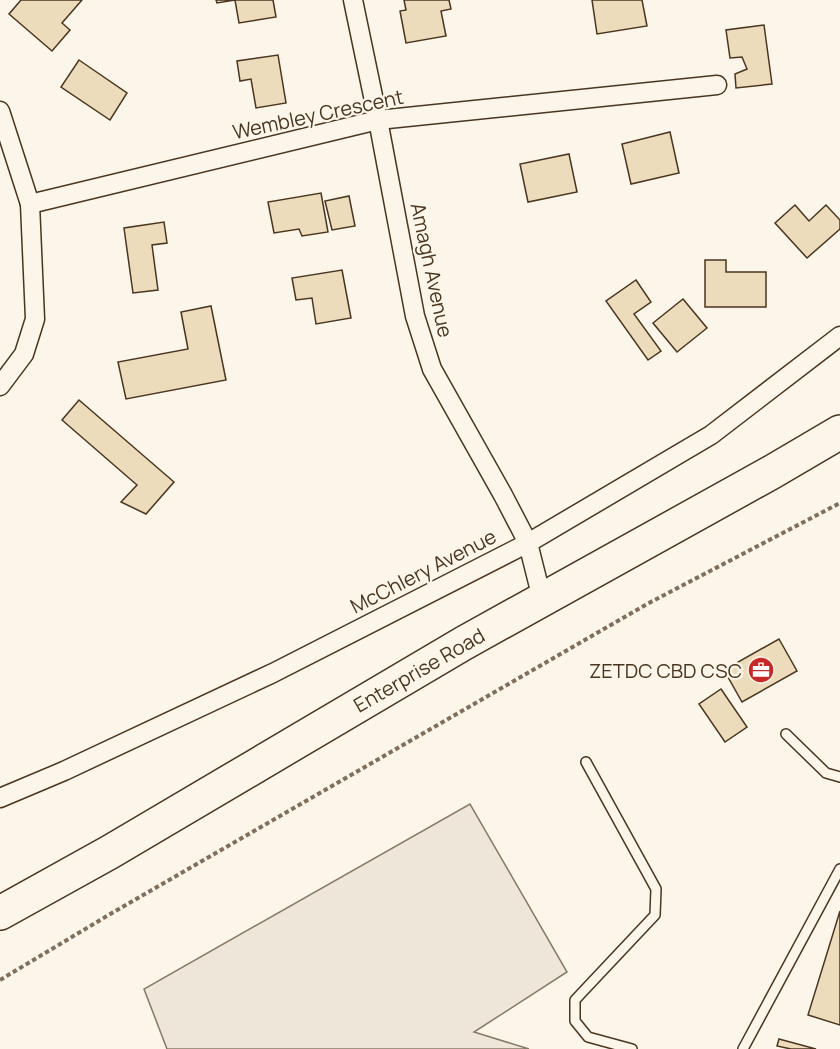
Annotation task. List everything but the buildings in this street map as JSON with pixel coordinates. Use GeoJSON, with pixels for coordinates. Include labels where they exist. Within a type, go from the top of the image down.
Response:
{"type":"FeatureCollection","features":[{"type":"Feature","properties":{"kind":"highway","name":"Enterprise Road"},"geometry":{"type":"LineString","coordinates":[[0,913],[110,852],[464,643],[840,432]]}},
{"type":"Feature","properties":{"kind":"street","name":"Amagh Avenue"},"geometry":{"type":"LineString","coordinates":[[353,0],[415,316],[432,369],[528,543],[542,599]]}},
{"type":"Feature","properties":{"kind":"street","name":"Wembley Crescent"},"geometry":{"type":"LineString","coordinates":[[30,204],[378,120],[717,85]]}},
{"type":"Feature","properties":{"kind":"street"},"geometry":{"type":"LineString","coordinates":[[0,111],[30,204],[35,319],[24,354],[0,386]]}},
{"type":"Feature","properties":{"kind":"street","name":"McChlery Avenue"},"geometry":{"type":"LineString","coordinates":[[0,798],[64,771],[273,673],[528,543],[711,435],[840,336]]}},
{"type":"Feature","properties":{"kind":"lane"},"geometry":{"type":"LineString","coordinates":[[786,734],[826,773],[840,777]]}},
{"type":"Feature","properties":{"kind":"lane"},"geometry":{"type":"LineString","coordinates":[[586,762],[656,889],[655,915],[575,1000],[575,1021],[588,1037],[632,1049]]}},
{"type":"Feature","properties":{"kind":"lane"},"geometry":{"type":"LineString","coordinates":[[743,1049],[840,869]]}},
{"type":"Feature","properties":{"kind":"path"},"geometry":{"type":"LineString","coordinates":[[0,980],[647,604],[840,503]]}},
{"type":"Feature","properties":{"kind":"shaded area"},"geometry":{"type":"Polygon","coordinates":[[[470,804],[567,972],[474,1032],[529,1049],[167,1049],[144,989],[470,804]]]}},
{"type":"Feature","properties":{"kind":"place","name":"ZETDC CBD CSC"},"geometry":{"type":"Point","coordinates":[761,670]}}]}
